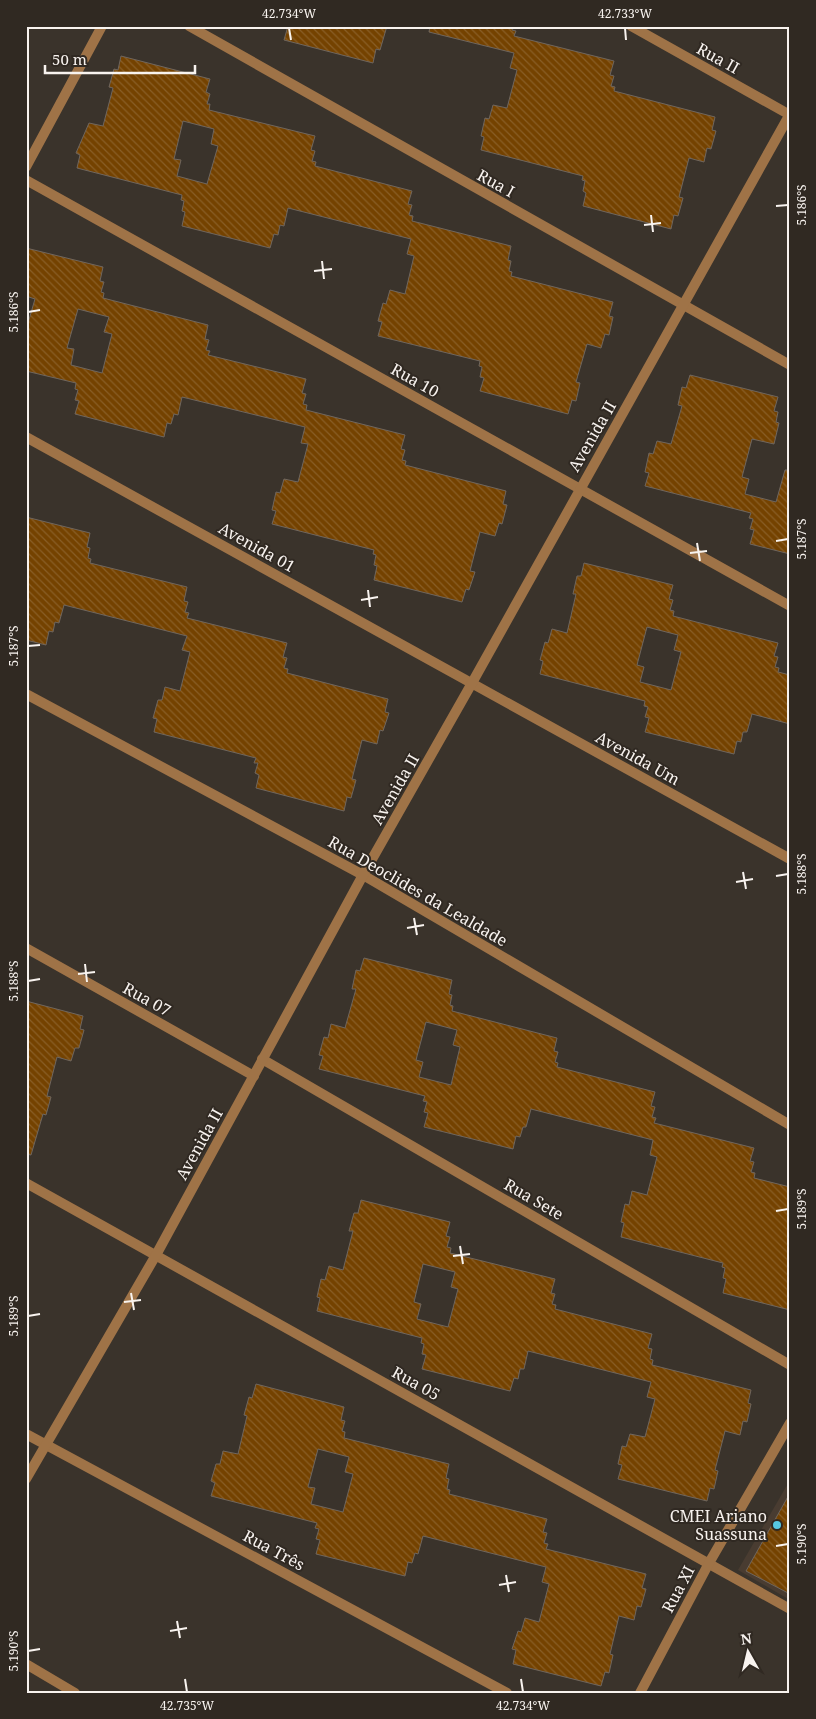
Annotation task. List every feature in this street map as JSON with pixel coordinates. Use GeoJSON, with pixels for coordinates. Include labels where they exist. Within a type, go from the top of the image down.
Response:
{"type":"FeatureCollection","features":[{"type":"Feature","properties":{"kind":"street"},"geometry":{"type":"LineString","coordinates":[[26,167],[102,26]]}},
{"type":"Feature","properties":{"kind":"street","name":"Rua I"},"geometry":{"type":"LineString","coordinates":[[189,26],[790,364]]}},
{"type":"Feature","properties":{"kind":"street","name":"Rua II"},"geometry":{"type":"LineString","coordinates":[[631,26],[790,115]]}},
{"type":"Feature","properties":{"kind":"street","name":"Avenida II"},"geometry":{"type":"LineString","coordinates":[[26,1479],[156,1255],[363,874],[790,115]]}},
{"type":"Feature","properties":{"kind":"street","name":"Rua 10"},"geometry":{"type":"LineString","coordinates":[[26,180],[790,606]]}},
{"type":"Feature","properties":{"kind":"street","name":"Avenida 01"},"geometry":{"type":"LineString","coordinates":[[26,437],[472,683]]}},
{"type":"Feature","properties":{"kind":"street","name":"Avenida Um"},"geometry":{"type":"LineString","coordinates":[[472,683],[790,859]]}},
{"type":"Feature","properties":{"kind":"street","name":"Rua Deoclides da Lealdade"},"geometry":{"type":"LineString","coordinates":[[26,694],[363,874],[790,1125]]}},
{"type":"Feature","properties":{"kind":"street","name":"Rua 07"},"geometry":{"type":"LineString","coordinates":[[26,948],[254,1076]]}},
{"type":"Feature","properties":{"kind":"street","name":"Rua Sete"},"geometry":{"type":"LineString","coordinates":[[262,1059],[790,1365]]}},
{"type":"Feature","properties":{"kind":"street","name":"Rua 05"},"geometry":{"type":"LineString","coordinates":[[26,1183],[790,1609]]}},
{"type":"Feature","properties":{"kind":"street","name":"Rua XI"},"geometry":{"type":"LineString","coordinates":[[640,1693],[708,1563],[790,1423]]}},
{"type":"Feature","properties":{"kind":"street","name":"Rua Três"},"geometry":{"type":"LineString","coordinates":[[26,1434],[507,1693]]}},
{"type":"Feature","properties":{"kind":"street"},"geometry":{"type":"LineString","coordinates":[[26,1664],[75,1693]]}},
{"type":"Feature","properties":{"kind":"shaded area","name":"CMEI Ariano Suassuna"},"geometry":{"type":"Polygon","coordinates":[[[790,1480],[790,1600],[738,1570],[790,1480]]]}},
{"type":"Feature","properties":{"kind":"building"},"geometry":{"type":"Polygon","coordinates":[[[288,26],[387,26],[380,50],[376,49],[373,63],[284,40],[288,26]]]}},
{"type":"Feature","properties":{"kind":"building"},"geometry":{"type":"Polygon","coordinates":[[[430,26],[513,26],[512,30],[516,31],[514,36],[614,61],[610,75],[614,76],[611,86],[615,87],[614,91],[715,117],[712,130],[716,131],[711,149],[707,148],[704,162],[689,158],[679,197],[683,198],[678,216],[674,215],[671,229],[583,206],[586,193],[583,191],[585,181],[582,180],[583,176],[481,150],[484,137],[481,136],[485,118],[489,119],[493,105],[507,108],[517,70],[510,68],[514,53],[429,32],[430,26]]]}},
{"type":"Feature","properties":{"kind":"building"},"geometry":{"type":"Polygon","coordinates":[[[121,56],[210,79],[206,92],[210,94],[207,104],[210,104],[209,110],[315,136],[311,150],[315,151],[312,161],[316,162],[315,166],[412,191],[408,204],[412,205],[409,215],[413,216],[412,221],[511,246],[508,260],[511,261],[509,271],[512,272],[511,276],[613,302],[609,316],[613,317],[609,335],[605,334],[601,348],[587,344],[576,382],[580,383],[576,401],[572,400],[568,414],[480,391],[484,378],[480,377],[482,367],[479,366],[480,361],[378,336],[382,322],[378,321],[383,303],[386,304],[390,290],[405,294],[414,256],[407,254],[411,239],[288,208],[284,226],[280,225],[278,235],[274,234],[270,248],[182,226],[185,212],[182,211],[184,201],[181,200],[182,195],[77,168],[80,155],[76,153],[89,123],[103,126],[113,88],[109,87],[114,69],[118,70],[121,56]],[[183,121],[174,159],[181,160],[177,176],[207,184],[218,146],[211,144],[214,129],[183,121]]]}},
{"type":"Feature","properties":{"kind":"building"},"geometry":{"type":"Polygon","coordinates":[[[26,248],[103,267],[100,281],[104,282],[101,292],[104,293],[103,298],[208,325],[205,339],[209,340],[206,350],[210,351],[208,355],[306,379],[302,393],[306,394],[303,404],[307,405],[306,410],[405,435],[401,449],[405,450],[402,460],[406,461],[405,465],[506,491],[503,504],[507,505],[502,524],[499,523],[495,536],[480,532],[470,571],[475,572],[469,590],[466,589],[462,602],[374,580],[377,566],[374,565],[376,555],[373,554],[374,550],[272,524],[276,511],[272,510],[276,492],[280,493],[284,479],[298,482],[308,444],[301,443],[305,427],[182,397],[178,415],[174,414],[171,424],[167,423],[164,437],[75,414],[79,401],[75,400],[78,390],[75,389],[76,383],[26,371],[26,330],[35,299],[26,296],[26,248]],[[78,309],[67,348],[74,349],[71,365],[102,373],[112,334],[104,332],[109,317],[78,309]]]}},
{"type":"Feature","properties":{"kind":"building"},"geometry":{"type":"Polygon","coordinates":[[[690,375],[778,397],[774,411],[778,412],[776,422],[779,423],[774,444],[752,439],[742,477],[749,479],[745,494],[776,502],[785,470],[790,470],[790,554],[750,544],[754,530],[750,529],[753,519],[749,518],[751,513],[645,486],[649,473],[645,472],[649,453],[653,454],[657,441],[671,444],[682,406],[678,405],[682,387],[686,388],[690,375]]]}},
{"type":"Feature","properties":{"kind":"building"},"geometry":{"type":"Polygon","coordinates":[[[26,517],[90,533],[87,547],[90,548],[88,558],[91,559],[90,563],[187,587],[184,601],[188,602],[185,612],[189,613],[187,618],[287,643],[283,657],[287,658],[284,668],[288,669],[287,673],[388,699],[385,712],[389,713],[383,731],[380,730],[377,744],[362,740],[352,779],[356,780],[351,798],[347,797],[344,811],[256,788],[259,775],[255,773],[258,763],[254,763],[256,758],[154,732],[157,719],[153,718],[158,700],[162,700],[165,687],[180,691],[190,652],[182,650],[187,636],[64,605],[59,623],[55,622],[53,632],[49,631],[46,645],[26,640],[26,517]]]}},
{"type":"Feature","properties":{"kind":"building"},"geometry":{"type":"Polygon","coordinates":[[[584,563],[673,585],[669,599],[673,600],[670,610],[674,611],[673,616],[778,643],[774,656],[778,657],[775,667],[779,668],[778,672],[790,675],[790,724],[752,714],[747,732],[743,732],[741,742],[737,741],[734,754],[645,732],[649,718],[645,717],[648,707],[644,706],[645,701],[540,674],[543,661],[540,660],[545,642],[548,643],[552,629],[567,633],[576,594],[573,594],[577,576],[581,576],[584,563]],[[647,627],[637,665],[644,667],[640,682],[671,690],[681,652],[674,650],[678,635],[647,627]]]}},
{"type":"Feature","properties":{"kind":"building"},"geometry":{"type":"Polygon","coordinates":[[[364,958],[452,980],[449,994],[452,995],[450,1005],[453,1006],[452,1011],[557,1038],[554,1051],[558,1052],[555,1062],[558,1063],[557,1067],[655,1092],[651,1106],[655,1107],[652,1117],[656,1118],[654,1123],[754,1148],[750,1161],[754,1162],[751,1172],[755,1173],[754,1178],[790,1187],[790,1310],[723,1293],[726,1279],[723,1278],[725,1268],[722,1267],[723,1263],[621,1237],[624,1223],[621,1222],[625,1204],[629,1205],[632,1191],[647,1195],[657,1157],[650,1155],[653,1140],[531,1109],[526,1127],[523,1127],[520,1137],[516,1136],[513,1149],[424,1127],[428,1113],[424,1112],[427,1102],[423,1101],[425,1096],[319,1069],[323,1056],[319,1055],[324,1037],[328,1038],[331,1024],[345,1028],[356,989],[352,989],[356,970],[360,971],[364,958]],[[426,1022],[416,1060],[423,1062],[419,1077],[451,1085],[460,1047],[453,1045],[457,1030],[426,1022]]]}},
{"type":"Feature","properties":{"kind":"building"},"geometry":{"type":"Polygon","coordinates":[[[26,1001],[83,1016],[80,1029],[84,1030],[79,1048],[75,1048],[71,1061],[57,1057],[47,1096],[51,1097],[46,1115],[43,1114],[31,1155],[26,1154],[26,1001]]]}},
{"type":"Feature","properties":{"kind":"building"},"geometry":{"type":"Polygon","coordinates":[[[361,1200],[450,1222],[446,1236],[450,1237],[447,1247],[451,1248],[450,1253],[555,1279],[551,1293],[555,1294],[552,1304],[556,1305],[555,1309],[652,1334],[648,1348],[652,1349],[650,1359],[653,1360],[652,1365],[751,1390],[748,1403],[751,1404],[747,1422],[743,1421],[740,1435],[725,1431],[715,1470],[718,1471],[714,1489],[710,1488],[707,1501],[618,1479],[622,1465],[618,1464],[622,1446],[626,1447],[630,1434],[645,1437],[655,1399],[647,1397],[651,1382],[528,1351],[524,1369],[520,1369],[518,1379],[514,1378],[510,1391],[422,1369],[426,1355],[422,1354],[424,1344],[421,1343],[422,1338],[317,1311],[320,1298],[317,1297],[321,1279],[325,1280],[329,1266],[343,1270],[353,1231],[349,1231],[354,1213],[358,1213],[361,1200]],[[423,1264],[414,1302],[421,1304],[417,1319],[448,1327],[458,1289],[451,1287],[455,1272],[423,1264]]]}},
{"type":"Feature","properties":{"kind":"building"},"geometry":{"type":"Polygon","coordinates":[[[256,1384],[344,1407],[341,1420],[345,1421],[342,1431],[345,1432],[344,1438],[449,1464],[446,1478],[449,1479],[447,1489],[450,1490],[449,1494],[547,1519],[543,1532],[547,1533],[544,1543],[548,1544],[546,1549],[646,1574],[642,1588],[646,1589],[641,1607],[637,1606],[634,1620],[619,1616],[610,1654],[613,1655],[609,1673],[605,1672],[601,1686],[513,1664],[516,1650],[512,1649],[518,1631],[521,1632],[525,1618],[539,1622],[549,1584],[542,1582],[546,1567],[423,1536],[418,1554],[415,1553],[412,1563],[408,1562],[405,1576],[316,1554],[320,1540],[316,1539],[319,1529],[315,1528],[317,1523],[211,1496],[215,1483],[211,1481],[216,1464],[220,1464],[223,1451],[238,1454],[247,1416],[244,1415],[249,1397],[252,1398],[256,1384]],[[318,1449],[308,1487],[315,1488],[311,1504],[343,1512],[353,1474],[345,1472],[349,1457],[318,1449]]]}},
{"type":"Feature","properties":{"kind":"building","name":"CMEI Ariano Suassuna"},"geometry":{"type":"Polygon","coordinates":[[[790,1493],[790,1594],[746,1571],[790,1493]]]}},
{"type":"Feature","properties":{"kind":"place","name":"CMEI Ariano Suassuna"},"geometry":{"type":"Point","coordinates":[777,1525]}}]}
